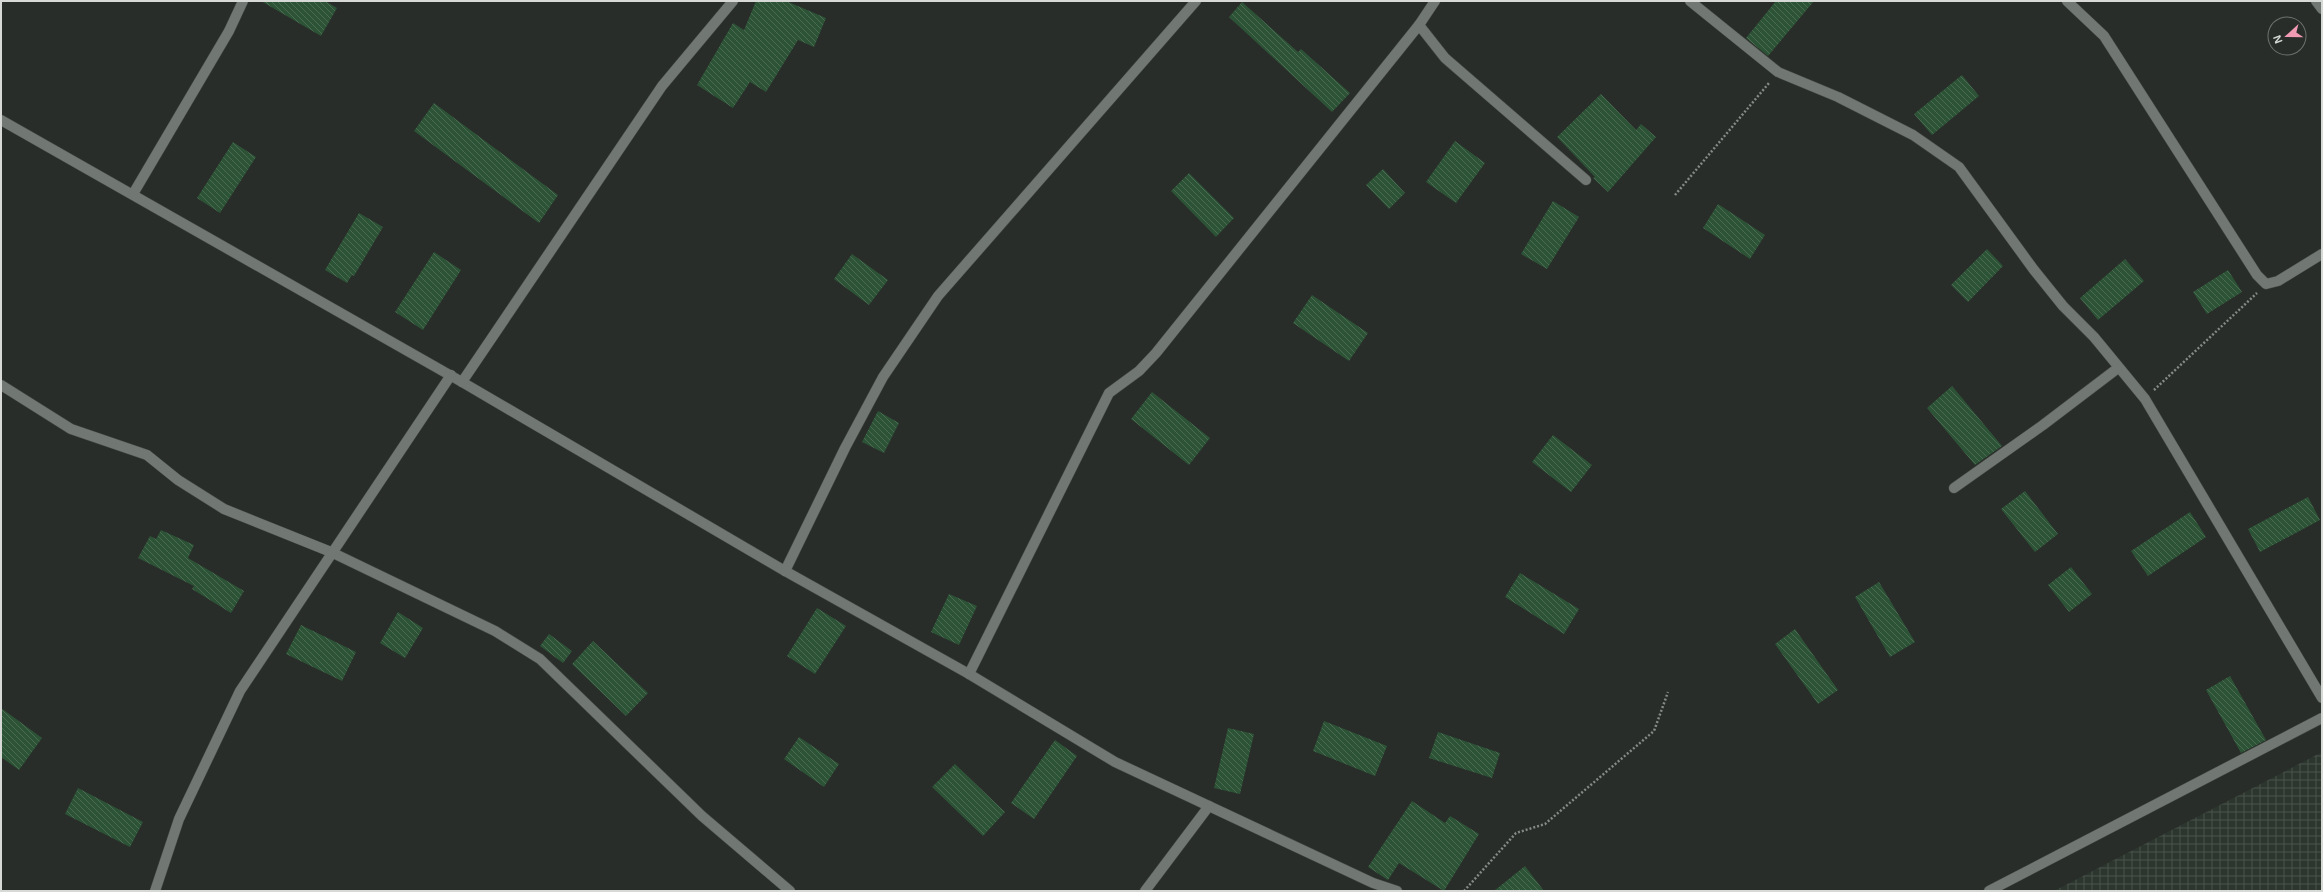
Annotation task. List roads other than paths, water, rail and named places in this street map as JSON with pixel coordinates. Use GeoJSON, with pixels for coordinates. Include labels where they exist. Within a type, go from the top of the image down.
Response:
{"type":"FeatureCollection","features":[{"type":"Feature","properties":{"kind":"street"},"geometry":{"type":"LineString","coordinates":[[133,194],[228,30],[243,1]]}},
{"type":"Feature","properties":{"kind":"street"},"geometry":{"type":"LineString","coordinates":[[462,382],[662,86],[733,1]]}},
{"type":"Feature","properties":{"kind":"street"},"geometry":{"type":"LineString","coordinates":[[785,572],[845,448],[883,377],[938,296],[1196,1]]}},
{"type":"Feature","properties":{"kind":"street"},"geometry":{"type":"LineString","coordinates":[[969,674],[1109,393],[1139,371],[1156,354],[1419,26],[1435,1]]}},
{"type":"Feature","properties":{"kind":"street"},"geometry":{"type":"LineString","coordinates":[[1690,1],[1778,72],[1838,97],[1913,135],[1959,167],[2034,270],[2063,306],[2094,337],[2145,399],[2322,698]]}},
{"type":"Feature","properties":{"kind":"street"},"geometry":{"type":"LineString","coordinates":[[2067,1],[2104,36],[2257,275],[2266,284],[2278,281],[2322,254]]}},
{"type":"Feature","properties":{"kind":"street"},"geometry":{"type":"LineString","coordinates":[[1419,26],[1445,58],[1586,180]]}},
{"type":"Feature","properties":{"kind":"street"},"geometry":{"type":"LineString","coordinates":[[1,120],[450,375],[785,572],[969,674],[1116,762],[1374,883],[1397,891]]}},
{"type":"Feature","properties":{"kind":"street"},"geometry":{"type":"LineString","coordinates":[[1954,488],[2043,425],[2118,368]]}},
{"type":"Feature","properties":{"kind":"street"},"geometry":{"type":"LineString","coordinates":[[155,891],[179,819],[240,691],[450,375]]}},
{"type":"Feature","properties":{"kind":"street"},"geometry":{"type":"LineString","coordinates":[[1,385],[71,429],[147,455],[178,480],[224,509],[331,552],[495,631],[540,660],[702,816],[790,891]]}},
{"type":"Feature","properties":{"kind":"street"},"geometry":{"type":"LineString","coordinates":[[1989,891],[2322,718]]}},
{"type":"Feature","properties":{"kind":"street"},"geometry":{"type":"LineString","coordinates":[[1145,891],[1209,806]]}}]}
